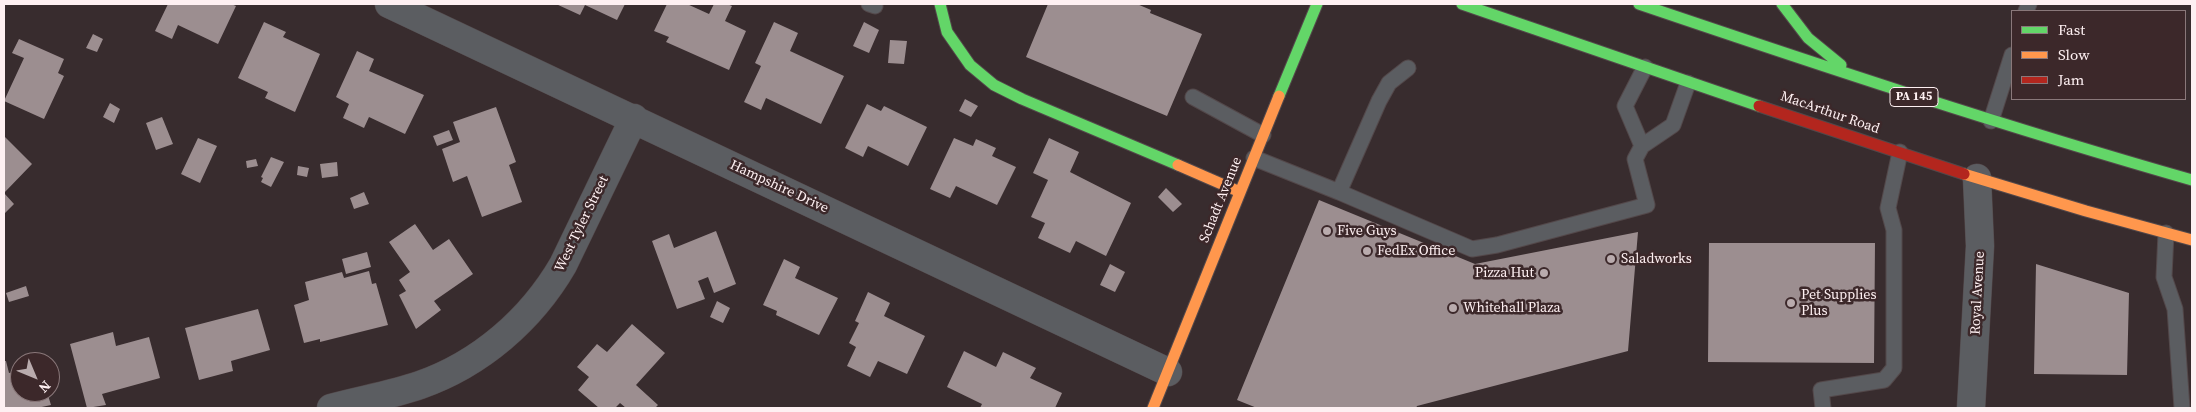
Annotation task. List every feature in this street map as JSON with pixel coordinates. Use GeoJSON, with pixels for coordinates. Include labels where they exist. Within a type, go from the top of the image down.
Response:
{"type":"FeatureCollection","features":[{"type":"Feature","properties":{"kind":"main road"},"geometry":{"type":"LineString","coordinates":[[940,4],[947,32],[970,65],[994,85],[1022,99],[1240,192]]}},
{"type":"Feature","properties":{"kind":"main road","name":"Schadt Avenue"},"geometry":{"type":"LineString","coordinates":[[1153,408],[1317,4]]}},
{"type":"Feature","properties":{"kind":"main road","name":"MacArthur Road"},"geometry":{"type":"LineString","coordinates":[[1462,4],[1688,82],[1978,178],[2192,240]]}},
{"type":"Feature","properties":{"kind":"main road","name":"PA 145"},"geometry":{"type":"LineString","coordinates":[[1639,4],[1991,121],[2192,180]]}},
{"type":"Feature","properties":{"kind":"main road"},"geometry":{"type":"LineString","coordinates":[[1782,4],[1799,30],[1814,44],[1863,80]]}},
{"type":"Feature","properties":{"kind":"street","name":"Hampshire Drive"},"geometry":{"type":"LineString","coordinates":[[389,4],[634,118],[1168,372]]}},
{"type":"Feature","properties":{"kind":"street","name":"West Tyler Street"},"geometry":{"type":"LineString","coordinates":[[331,408],[419,385],[453,371],[492,347],[526,316],[554,281],[564,265],[634,118]]}},
{"type":"Feature","properties":{"kind":"street","name":"Royal Avenue"},"geometry":{"type":"LineString","coordinates":[[1971,408],[1980,246],[1978,178]]}},
{"type":"Feature","properties":{"kind":"lane"},"geometry":{"type":"LineString","coordinates":[[1991,121],[2011,58]]}},
{"type":"Feature","properties":{"kind":"lane"},"geometry":{"type":"LineString","coordinates":[[1642,146],[1625,106],[1645,67]]}},
{"type":"Feature","properties":{"kind":"lane"},"geometry":{"type":"LineString","coordinates":[[1340,192],[1379,101],[1389,83],[1408,68]]}},
{"type":"Feature","properties":{"kind":"lane"},"geometry":{"type":"LineString","coordinates":[[1254,158],[1340,192],[1472,249],[1497,245],[1647,205],[1635,159],[1642,146],[1674,125],[1688,82]]}},
{"type":"Feature","properties":{"kind":"lane"},"geometry":{"type":"LineString","coordinates":[[1193,97],[1263,135]]}},
{"type":"Feature","properties":{"kind":"lane"},"geometry":{"type":"LineString","coordinates":[[1823,408],[1821,390],[1884,380],[1894,368],[1894,230],[1888,208],[1900,152]]}},
{"type":"Feature","properties":{"kind":"lane"},"geometry":{"type":"LineString","coordinates":[[2166,233],[2164,277],[2175,309],[2182,408]]}},
{"type":"Feature","properties":{"kind":"building"},"geometry":{"type":"Polygon","coordinates":[[[168,4],[231,4],[236,6],[218,44],[178,25],[172,39],[155,31],[168,4]]]}},
{"type":"Feature","properties":{"kind":"building"},"geometry":{"type":"Polygon","coordinates":[[[556,4],[625,4],[617,20],[585,5],[580,15],[556,4]]]}},
{"type":"Feature","properties":{"kind":"building"},"geometry":{"type":"Polygon","coordinates":[[[667,4],[687,4],[709,14],[714,4],[732,6],[725,21],[746,31],[729,70],[666,42],[669,37],[654,31],[667,4]]]}},
{"type":"Feature","properties":{"kind":"building"},"geometry":{"type":"Polygon","coordinates":[[[1048,4],[1137,4],[1151,10],[1150,13],[1202,34],[1167,116],[1026,57],[1048,4]]]}},
{"type":"Feature","properties":{"kind":"building"},"geometry":{"type":"Polygon","coordinates":[[[264,22],[286,32],[283,37],[320,54],[295,112],[265,98],[268,92],[238,78],[264,22]]]}},
{"type":"Feature","properties":{"kind":"building"},"geometry":{"type":"Polygon","coordinates":[[[774,22],[798,33],[790,51],[844,76],[821,124],[766,98],[761,110],[744,102],[761,66],[755,63],[774,22]]]}},
{"type":"Feature","properties":{"kind":"building"},"geometry":{"type":"Polygon","coordinates":[[[864,22],[879,30],[869,53],[853,46],[864,22]]]}},
{"type":"Feature","properties":{"kind":"building"},"geometry":{"type":"Polygon","coordinates":[[[93,34],[103,39],[97,52],[86,48],[93,34]]]}},
{"type":"Feature","properties":{"kind":"building"},"geometry":{"type":"Polygon","coordinates":[[[19,39],[64,59],[58,73],[64,76],[44,119],[4,101],[24,58],[12,53],[19,39]]]}},
{"type":"Feature","properties":{"kind":"building"},"geometry":{"type":"Polygon","coordinates":[[[890,40],[907,41],[904,64],[888,63],[890,40]]]}},
{"type":"Feature","properties":{"kind":"building"},"geometry":{"type":"Polygon","coordinates":[[[357,51],[374,59],[369,71],[424,95],[405,134],[369,117],[364,128],[343,118],[349,104],[336,97],[357,51]]]}},
{"type":"Feature","properties":{"kind":"building"},"geometry":{"type":"Polygon","coordinates":[[[965,99],[978,106],[971,117],[959,111],[965,99]]]}},
{"type":"Feature","properties":{"kind":"building"},"geometry":{"type":"Polygon","coordinates":[[[110,103],[120,109],[114,123],[103,117],[110,103]]]}},
{"type":"Feature","properties":{"kind":"building"},"geometry":{"type":"Polygon","coordinates":[[[867,104],[881,111],[884,106],[927,127],[908,166],[868,146],[863,157],[845,148],[867,104]]]}},
{"type":"Feature","properties":{"kind":"building"},"geometry":{"type":"Polygon","coordinates":[[[496,107],[516,162],[509,165],[522,202],[482,217],[467,176],[453,182],[442,149],[460,142],[453,122],[496,107]]]}},
{"type":"Feature","properties":{"kind":"building"},"geometry":{"type":"Polygon","coordinates":[[[162,117],[173,144],[156,150],[146,123],[162,117]]]}},
{"type":"Feature","properties":{"kind":"building"},"geometry":{"type":"Polygon","coordinates":[[[449,130],[453,140],[437,146],[433,136],[449,130]]]}},
{"type":"Feature","properties":{"kind":"building"},"geometry":{"type":"Polygon","coordinates":[[[4,136],[32,164],[4,193],[4,136]]]}},
{"type":"Feature","properties":{"kind":"building"},"geometry":{"type":"Polygon","coordinates":[[[198,138],[217,146],[200,183],[181,174],[198,138]]]}},
{"type":"Feature","properties":{"kind":"building"},"geometry":{"type":"Polygon","coordinates":[[[954,138],[973,146],[976,139],[996,148],[992,156],[1016,167],[997,205],[956,186],[950,198],[930,189],[954,138]]]}},
{"type":"Feature","properties":{"kind":"building"},"geometry":{"type":"Polygon","coordinates":[[[1049,138],[1079,152],[1070,172],[1131,203],[1106,256],[1076,241],[1070,253],[1038,238],[1045,223],[1031,217],[1048,180],[1033,173],[1049,138]]]}},
{"type":"Feature","properties":{"kind":"building"},"geometry":{"type":"Polygon","coordinates":[[[271,157],[284,162],[271,187],[261,182],[263,178],[261,177],[271,157]]]}},
{"type":"Feature","properties":{"kind":"building"},"geometry":{"type":"Polygon","coordinates":[[[256,159],[258,166],[247,168],[246,161],[256,159]]]}},
{"type":"Feature","properties":{"kind":"building"},"geometry":{"type":"Polygon","coordinates":[[[337,162],[338,176],[322,178],[320,164],[337,162]]]}},
{"type":"Feature","properties":{"kind":"building"},"geometry":{"type":"Polygon","coordinates":[[[298,166],[309,168],[307,177],[297,175],[298,166]]]}},
{"type":"Feature","properties":{"kind":"building"},"geometry":{"type":"Polygon","coordinates":[[[1166,188],[1182,204],[1173,212],[1158,197],[1166,188]]]}},
{"type":"Feature","properties":{"kind":"building"},"geometry":{"type":"Polygon","coordinates":[[[364,192],[369,204],[354,209],[350,198],[364,192]]]}},
{"type":"Feature","properties":{"kind":"building"},"geometry":{"type":"Polygon","coordinates":[[[4,193],[14,204],[4,214],[4,193]]]}},
{"type":"Feature","properties":{"kind":"building","name":"Whitehall Plaza"},"geometry":{"type":"Polygon","coordinates":[[[1319,200],[1475,264],[1638,232],[1628,351],[1417,406],[1416,408],[1257,408],[1237,400],[1319,200]]]}},
{"type":"Feature","properties":{"kind":"building"},"geometry":{"type":"Polygon","coordinates":[[[415,224],[433,250],[449,239],[473,274],[434,301],[441,310],[416,329],[399,295],[406,291],[399,280],[410,272],[389,242],[415,224]]]}},
{"type":"Feature","properties":{"kind":"building"},"geometry":{"type":"Polygon","coordinates":[[[716,231],[736,284],[714,293],[708,277],[698,281],[705,299],[677,309],[652,241],[669,234],[674,248],[716,231]]]}},
{"type":"Feature","properties":{"kind":"building","name":"Pet Supplies Plus"},"geometry":{"type":"Polygon","coordinates":[[[1709,243],[1875,243],[1874,363],[1708,362],[1709,243]]]}},
{"type":"Feature","properties":{"kind":"building"},"geometry":{"type":"Polygon","coordinates":[[[367,252],[371,267],[346,274],[342,259],[367,252]]]}},
{"type":"Feature","properties":{"kind":"building"},"geometry":{"type":"Polygon","coordinates":[[[784,259],[800,267],[795,278],[838,298],[819,335],[776,315],[777,311],[763,305],[784,259]]]}},
{"type":"Feature","properties":{"kind":"building"},"geometry":{"type":"Polygon","coordinates":[[[1110,264],[1125,272],[1115,292],[1100,285],[1110,264]]]}},
{"type":"Feature","properties":{"kind":"building"},"geometry":{"type":"Polygon","coordinates":[[[2036,264],[2129,293],[2127,375],[2034,374],[2036,264]]]}},
{"type":"Feature","properties":{"kind":"building"},"geometry":{"type":"Polygon","coordinates":[[[369,271],[372,284],[376,283],[388,325],[320,342],[320,339],[304,343],[294,305],[309,300],[305,282],[342,272],[344,278],[369,271]]]}},
{"type":"Feature","properties":{"kind":"building"},"geometry":{"type":"Polygon","coordinates":[[[26,286],[29,296],[9,302],[6,293],[26,286]]]}},
{"type":"Feature","properties":{"kind":"building"},"geometry":{"type":"Polygon","coordinates":[[[868,292],[890,303],[884,316],[925,336],[907,374],[878,361],[870,377],[847,366],[856,347],[849,343],[859,323],[855,321],[868,292]]]}},
{"type":"Feature","properties":{"kind":"building"},"geometry":{"type":"Polygon","coordinates":[[[717,301],[730,308],[723,323],[710,317],[717,301]]]}},
{"type":"Feature","properties":{"kind":"building"},"geometry":{"type":"Polygon","coordinates":[[[258,309],[270,350],[231,361],[233,371],[199,380],[185,328],[258,309]]]}},
{"type":"Feature","properties":{"kind":"building"},"geometry":{"type":"Polygon","coordinates":[[[632,324],[665,353],[636,385],[658,405],[655,408],[626,408],[620,403],[615,408],[599,408],[578,390],[589,377],[577,367],[597,344],[607,352],[632,324]]]}},
{"type":"Feature","properties":{"kind":"building"},"geometry":{"type":"Polygon","coordinates":[[[113,332],[116,346],[149,337],[160,378],[102,394],[106,405],[87,408],[70,344],[113,332]]]}},
{"type":"Feature","properties":{"kind":"building"},"geometry":{"type":"Polygon","coordinates":[[[964,351],[996,367],[1003,352],[1036,368],[1030,378],[1062,393],[1055,408],[980,408],[982,404],[947,387],[964,351]]]}},
{"type":"Feature","properties":{"kind":"building"},"geometry":{"type":"Polygon","coordinates":[[[4,361],[6,361],[10,373],[10,402],[50,402],[51,405],[37,408],[4,408],[4,361]]]}},
{"type":"Feature","properties":{"kind":"traffic: fast"},"geometry":{"type":"LineString","coordinates":[[940,4],[947,32],[970,65],[994,85],[1022,99],[1178,165]]}},
{"type":"Feature","properties":{"kind":"traffic: fast"},"geometry":{"type":"LineString","coordinates":[[1279,96],[1317,4]]}},
{"type":"Feature","properties":{"kind":"traffic: fast"},"geometry":{"type":"LineString","coordinates":[[1462,4],[1759,106]]}},
{"type":"Feature","properties":{"kind":"traffic: fast"},"geometry":{"type":"LineString","coordinates":[[1639,4],[1914,95],[2192,180]]}},
{"type":"Feature","properties":{"kind":"traffic: fast"},"geometry":{"type":"LineString","coordinates":[[1782,4],[1808,38],[1841,65]]}},
{"type":"Feature","properties":{"kind":"traffic: slow"},"geometry":{"type":"LineString","coordinates":[[1153,408],[1279,96]]}},
{"type":"Feature","properties":{"kind":"traffic: slow"},"geometry":{"type":"LineString","coordinates":[[1178,165],[1240,192]]}},
{"type":"Feature","properties":{"kind":"traffic: slow"},"geometry":{"type":"LineString","coordinates":[[1964,174],[2086,211],[2192,240]]}},
{"type":"Feature","properties":{"kind":"traffic: jam"},"geometry":{"type":"LineString","coordinates":[[1759,106],[1964,174]]}},
{"type":"Feature","properties":{"kind":"place","name":"Five Guys"},"geometry":{"type":"Point","coordinates":[1327,231]}},
{"type":"Feature","properties":{"kind":"place","name":"FedEx Office"},"geometry":{"type":"Point","coordinates":[1367,251]}},
{"type":"Feature","properties":{"kind":"place","name":"Saladworks"},"geometry":{"type":"Point","coordinates":[1611,259]}},
{"type":"Feature","properties":{"kind":"place","name":"Pizza Hut"},"geometry":{"type":"Point","coordinates":[1544,273]}},
{"type":"Feature","properties":{"kind":"place","name":"Pet Supplies Plus"},"geometry":{"type":"Point","coordinates":[1791,303]}},
{"type":"Feature","properties":{"kind":"place","name":"Whitehall Plaza"},"geometry":{"type":"Point","coordinates":[1453,308]}}]}
